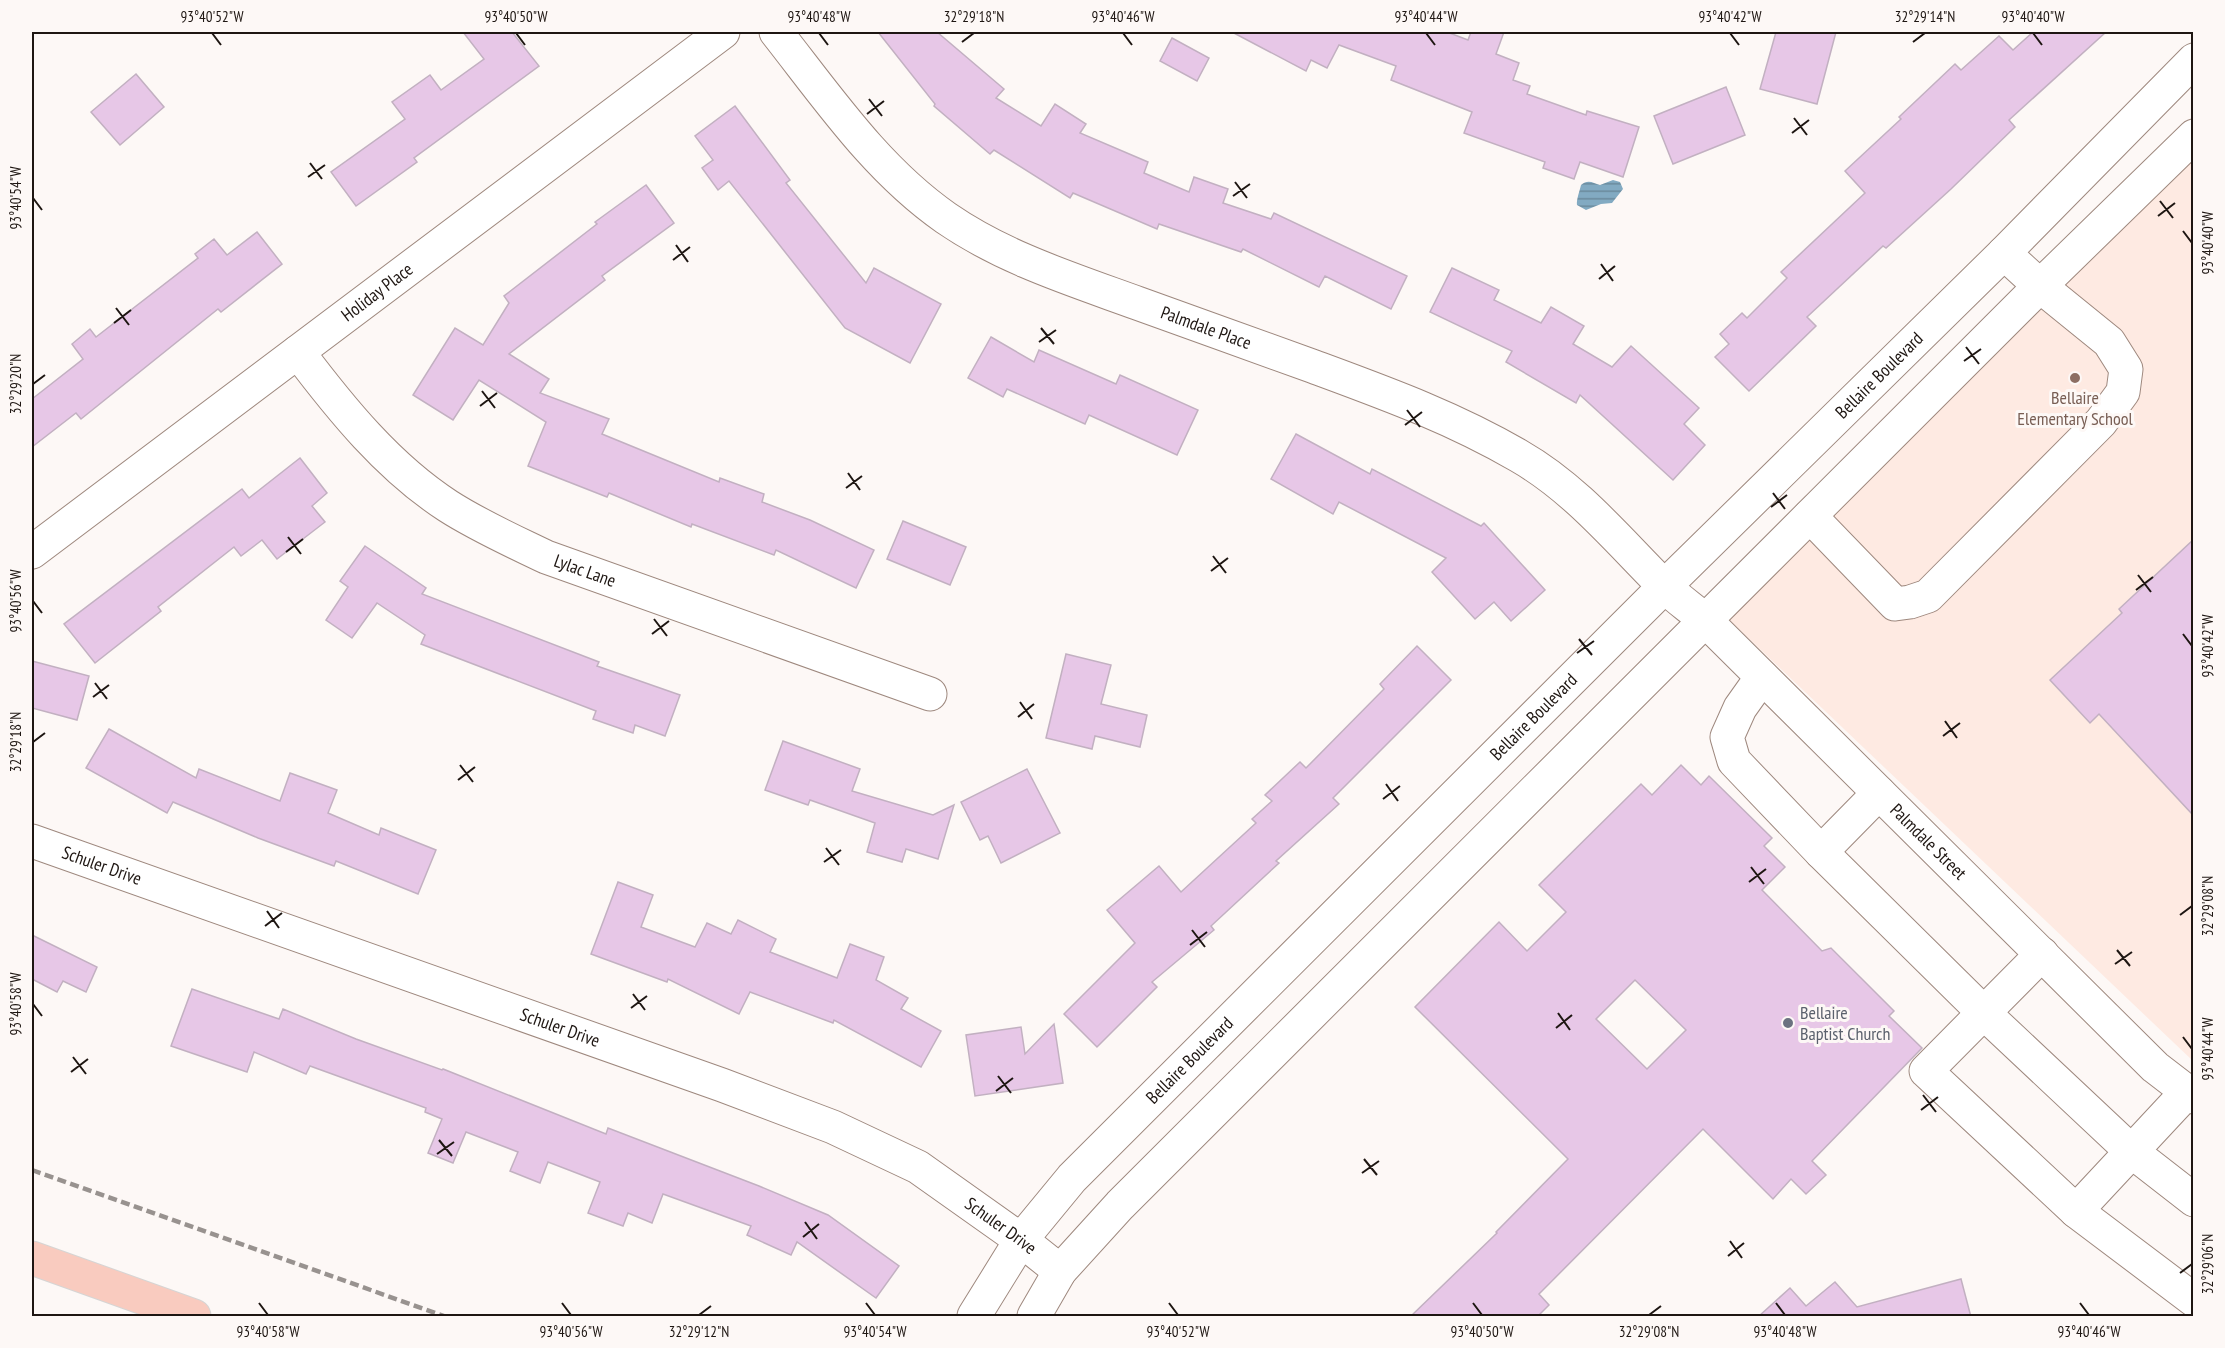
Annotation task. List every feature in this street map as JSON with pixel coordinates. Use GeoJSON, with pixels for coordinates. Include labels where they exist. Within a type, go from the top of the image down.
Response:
{"type":"FeatureCollection","features":[{"type":"Feature","properties":{"kind":"main road"},"geometry":{"type":"LineString","coordinates":[[32,1258],[194,1317]]}},
{"type":"Feature","properties":{"kind":"street","name":"Holiday Place"},"geometry":{"type":"LineString","coordinates":[[32,552],[723,32]]}},
{"type":"Feature","properties":{"kind":"street","name":"Palmdale Place"},"geometry":{"type":"LineString","coordinates":[[776,32],[858,138],[881,163],[944,217],[979,240],[1060,275],[1387,392],[1441,415],[1522,457],[1570,493],[1610,529],[1665,586]]}},
{"type":"Feature","properties":{"kind":"street","name":"Bellaire Boulevard"},"geometry":{"type":"LineString","coordinates":[[974,1317],[1021,1240],[1072,1178],[1665,586],[2004,253],[2193,60]]}},
{"type":"Feature","properties":{"kind":"street"},"geometry":{"type":"LineString","coordinates":[[1034,1317],[1060,1271],[1115,1209],[2193,136]]}},
{"type":"Feature","properties":{"kind":"street"},"geometry":{"type":"LineString","coordinates":[[1810,516],[1895,604],[1910,602],[1928,596],[2102,422],[2123,392],[2126,369],[2109,342],[2040,286],[2004,253]]}},
{"type":"Feature","properties":{"kind":"street","name":"Lylac Lane"},"geometry":{"type":"LineString","coordinates":[[298,352],[349,416],[397,466],[449,506],[487,528],[546,557],[930,694]]}},
{"type":"Feature","properties":{"kind":"street","name":"Palmdale Street"},"geometry":{"type":"LineString","coordinates":[[1665,586],[1705,620],[2155,1067],[2190,1094]]}},
{"type":"Feature","properties":{"kind":"street"},"geometry":{"type":"LineString","coordinates":[[1762,677],[1740,708],[1727,737],[1734,761],[1821,852],[1984,1012],[2131,1151],[2193,1200]]}},
{"type":"Feature","properties":{"kind":"street"},"geometry":{"type":"LineString","coordinates":[[1821,852],[1879,793]]}},
{"type":"Feature","properties":{"kind":"street","name":"Schuler Drive"},"geometry":{"type":"LineString","coordinates":[[32,841],[711,1081],[833,1127],[918,1167],[1021,1240],[1060,1271]]}},
{"type":"Feature","properties":{"kind":"street"},"geometry":{"type":"LineString","coordinates":[[1344,906],[1380,944]]}},
{"type":"Feature","properties":{"kind":"street"},"geometry":{"type":"LineString","coordinates":[[2042,954],[1926,1071],[2076,1210],[2193,1300]]}},
{"type":"Feature","properties":{"kind":"street"},"geometry":{"type":"LineString","coordinates":[[1211,1039],[1246,1078]]}},
{"type":"Feature","properties":{"kind":"street"},"geometry":{"type":"LineString","coordinates":[[2076,1210],[2131,1151],[2190,1094]]}},
{"type":"Feature","properties":{"kind":"shaded area","name":"Bellaire Elementary School"},"geometry":{"type":"Polygon","coordinates":[[[2193,144],[2193,1061],[1722,613],[2193,144]]]}},
{"type":"Feature","properties":{"kind":"water"},"geometry":{"type":"Polygon","coordinates":[[[1613,180],[1620,182],[1623,189],[1612,203],[1601,204],[1586,210],[1577,205],[1581,185],[1590,182],[1600,185],[1613,180]]]}},
{"type":"Feature","properties":{"kind":"building"},"geometry":{"type":"Polygon","coordinates":[[[463,32],[512,32],[539,66],[414,158],[417,162],[356,206],[331,172],[405,119],[392,102],[430,75],[441,90],[484,59],[463,32]]]}},
{"type":"Feature","properties":{"kind":"building"},"geometry":{"type":"Polygon","coordinates":[[[878,32],[937,32],[1004,89],[996,98],[1041,126],[1055,104],[1086,124],[1080,133],[1148,162],[1144,173],[1189,192],[1194,177],[1228,189],[1223,203],[1271,219],[1274,213],[1407,276],[1391,309],[1325,276],[1319,287],[1243,249],[1241,252],[1159,224],[1157,229],[1073,193],[1070,198],[994,150],[990,154],[934,106],[935,104],[878,32]]]}},
{"type":"Feature","properties":{"kind":"building"},"geometry":{"type":"Polygon","coordinates":[[[1232,32],[1447,32],[1468,40],[1471,32],[1504,32],[1496,54],[1519,63],[1513,80],[1530,86],[1527,94],[1586,115],[1587,111],[1639,127],[1623,177],[1580,162],[1574,179],[1543,168],[1545,162],[1464,133],[1472,112],[1391,80],[1396,66],[1339,45],[1327,68],[1311,60],[1306,71],[1232,32]]]}},
{"type":"Feature","properties":{"kind":"building"},"geometry":{"type":"Polygon","coordinates":[[[1776,32],[1836,32],[1817,104],[1760,89],[1776,32]]]}},
{"type":"Feature","properties":{"kind":"building"},"geometry":{"type":"Polygon","coordinates":[[[2033,32],[2106,32],[2009,120],[2015,127],[1951,189],[1886,248],[1883,246],[1807,317],[1816,326],[1749,391],[1715,357],[1729,344],[1720,334],[1742,313],[1747,318],[1787,278],[1781,272],[1865,193],[1845,171],[1955,64],[1961,70],[1999,36],[2013,50],[2033,32]]]}},
{"type":"Feature","properties":{"kind":"building"},"geometry":{"type":"Polygon","coordinates":[[[1172,38],[1209,58],[1197,81],[1160,61],[1172,38]]]}},
{"type":"Feature","properties":{"kind":"building"},"geometry":{"type":"Polygon","coordinates":[[[136,74],[164,107],[120,145],[91,112],[136,74]]]}},
{"type":"Feature","properties":{"kind":"building"},"geometry":{"type":"Polygon","coordinates":[[[1726,87],[1745,135],[1673,164],[1654,116],[1726,87]]]}},
{"type":"Feature","properties":{"kind":"building"},"geometry":{"type":"Polygon","coordinates":[[[735,106],[790,180],[786,183],[866,283],[874,268],[941,304],[910,363],[845,328],[729,181],[718,190],[702,168],[713,160],[695,136],[735,106]]]}},
{"type":"Feature","properties":{"kind":"building"},"geometry":{"type":"Polygon","coordinates":[[[646,185],[674,223],[602,276],[605,280],[509,354],[549,379],[540,393],[609,419],[602,434],[719,482],[720,478],[764,494],[762,502],[810,520],[874,550],[856,588],[776,550],[774,555],[692,524],[691,527],[609,493],[607,497],[528,466],[546,422],[479,380],[453,420],[413,395],[455,328],[483,345],[509,303],[504,296],[597,224],[595,222],[646,185]]]}},
{"type":"Feature","properties":{"kind":"building"},"geometry":{"type":"Polygon","coordinates":[[[257,232],[282,264],[221,312],[218,309],[81,419],[76,413],[32,447],[32,399],[83,359],[72,344],[90,329],[96,337],[198,258],[195,254],[214,239],[227,255],[257,232]]]}},
{"type":"Feature","properties":{"kind":"building"},"geometry":{"type":"Polygon","coordinates":[[[1452,268],[1499,290],[1494,300],[1541,323],[1551,307],[1584,326],[1573,344],[1612,367],[1631,346],[1699,408],[1684,424],[1705,445],[1673,480],[1580,395],[1576,403],[1506,362],[1512,351],[1430,312],[1452,268]]]}},
{"type":"Feature","properties":{"kind":"building"},"geometry":{"type":"Polygon","coordinates":[[[991,337],[1034,362],[1039,350],[1116,384],[1120,375],[1198,410],[1177,455],[1089,415],[1085,424],[1007,389],[1003,397],[968,378],[991,337]]]}},
{"type":"Feature","properties":{"kind":"building"},"geometry":{"type":"Polygon","coordinates":[[[1296,434],[1370,474],[1372,469],[1481,526],[1484,523],[1545,590],[1511,621],[1494,602],[1475,619],[1432,572],[1446,558],[1339,502],[1333,514],[1271,479],[1296,434]]]}},
{"type":"Feature","properties":{"kind":"building"},"geometry":{"type":"Polygon","coordinates":[[[300,458],[327,493],[312,506],[325,522],[277,559],[262,540],[241,556],[234,547],[158,607],[161,611],[95,663],[64,624],[242,489],[249,498],[300,458]]]}},
{"type":"Feature","properties":{"kind":"building"},"geometry":{"type":"Polygon","coordinates":[[[903,521],[966,547],[950,585],[887,559],[903,521]]]}},
{"type":"Feature","properties":{"kind":"building"},"geometry":{"type":"Polygon","coordinates":[[[2193,540],[2193,815],[2099,714],[2090,723],[2050,680],[2122,613],[2119,609],[2193,540]]]}},
{"type":"Feature","properties":{"kind":"building"},"geometry":{"type":"Polygon","coordinates":[[[365,546],[426,588],[422,594],[599,662],[597,666],[680,695],[665,736],[635,725],[633,733],[593,719],[596,711],[421,644],[425,635],[377,603],[352,638],[326,620],[348,587],[340,581],[365,546]]]}},
{"type":"Feature","properties":{"kind":"building"},"geometry":{"type":"Polygon","coordinates":[[[1417,646],[1451,680],[1333,798],[1339,804],[1276,861],[1279,863],[1211,926],[1214,930],[1152,982],[1157,987],[1097,1047],[1064,1014],[1135,943],[1107,910],[1159,866],[1181,892],[1256,823],[1252,819],[1272,801],[1265,795],[1300,762],[1306,768],[1384,689],[1380,684],[1417,646]]]}},
{"type":"Feature","properties":{"kind":"building"},"geometry":{"type":"Polygon","coordinates":[[[1066,654],[1111,665],[1101,704],[1147,715],[1140,747],[1095,736],[1092,749],[1046,738],[1066,654]]]}},
{"type":"Feature","properties":{"kind":"building"},"geometry":{"type":"Polygon","coordinates":[[[32,661],[89,676],[77,720],[32,708],[32,661]]]}},
{"type":"Feature","properties":{"kind":"building"},"geometry":{"type":"Polygon","coordinates":[[[109,729],[196,778],[199,769],[280,801],[290,773],[337,790],[328,813],[379,835],[381,828],[436,850],[418,894],[336,861],[334,866],[258,838],[173,802],[167,813],[86,768],[109,729]]]}},
{"type":"Feature","properties":{"kind":"building"},"geometry":{"type":"Polygon","coordinates":[[[783,741],[860,769],[852,791],[933,815],[954,805],[938,859],[906,849],[902,862],[867,852],[875,823],[810,800],[808,805],[765,790],[783,741]]]}},
{"type":"Feature","properties":{"kind":"building","name":"Bellaire Baptist Church"},"geometry":{"type":"Polygon","coordinates":[[[1681,765],[1701,785],[1709,776],[1772,838],[1764,846],[1785,867],[1762,890],[1822,951],[1831,948],[1894,1011],[1889,1016],[1922,1048],[1812,1161],[1826,1175],[1806,1194],[1791,1179],[1773,1199],[1703,1129],[1539,1294],[1549,1305],[1537,1317],[1410,1317],[1497,1233],[1568,1159],[1415,1007],[1499,922],[1527,951],[1566,912],[1539,885],[1641,784],[1652,795],[1681,765]],[[1635,980],[1596,1019],[1647,1069],[1686,1030],[1635,980]]]}},
{"type":"Feature","properties":{"kind":"building"},"geometry":{"type":"Polygon","coordinates":[[[1027,769],[1060,833],[1001,863],[988,836],[980,840],[961,802],[1027,769]]]}},
{"type":"Feature","properties":{"kind":"building"},"geometry":{"type":"Polygon","coordinates":[[[618,882],[653,895],[641,927],[695,947],[707,923],[731,934],[738,920],[776,939],[770,952],[837,978],[850,944],[884,957],[876,980],[908,998],[901,1009],[941,1031],[921,1067],[834,1020],[833,1023],[750,992],[739,1014],[668,979],[667,982],[591,954],[618,882]]]}},
{"type":"Feature","properties":{"kind":"building"},"geometry":{"type":"Polygon","coordinates":[[[32,935],[97,967],[86,992],[63,981],[57,992],[32,979],[32,935]]]}},
{"type":"Feature","properties":{"kind":"building"},"geometry":{"type":"Polygon","coordinates":[[[192,989],[279,1019],[283,1009],[606,1134],[608,1128],[759,1186],[828,1215],[899,1266],[876,1298],[797,1242],[791,1255],[747,1235],[751,1226],[663,1194],[652,1223],[628,1213],[623,1226],[588,1213],[600,1182],[548,1162],[540,1183],[510,1171],[518,1152],[466,1132],[453,1163],[428,1153],[442,1119],[425,1112],[426,1108],[310,1066],[306,1074],[254,1052],[247,1072],[171,1046],[192,989]]]}},
{"type":"Feature","properties":{"kind":"building"},"geometry":{"type":"Polygon","coordinates":[[[1054,1024],[1063,1083],[975,1096],[966,1035],[1021,1027],[1025,1054],[1054,1024]]]}},
{"type":"Feature","properties":{"kind":"building"},"geometry":{"type":"Polygon","coordinates":[[[1961,1279],[1971,1317],[1758,1317],[1790,1288],[1806,1306],[1835,1282],[1857,1307],[1961,1279]]]}},
{"type":"Feature","properties":{"kind":"railway"},"geometry":{"type":"LineString","coordinates":[[32,1170],[444,1316]]}},
{"type":"Feature","properties":{"kind":"place","name":"Bellaire Elementary School"},"geometry":{"type":"Point","coordinates":[2075,378]}},
{"type":"Feature","properties":{"kind":"place","name":"Bellaire Baptist Church"},"geometry":{"type":"Point","coordinates":[1788,1023]}}]}
